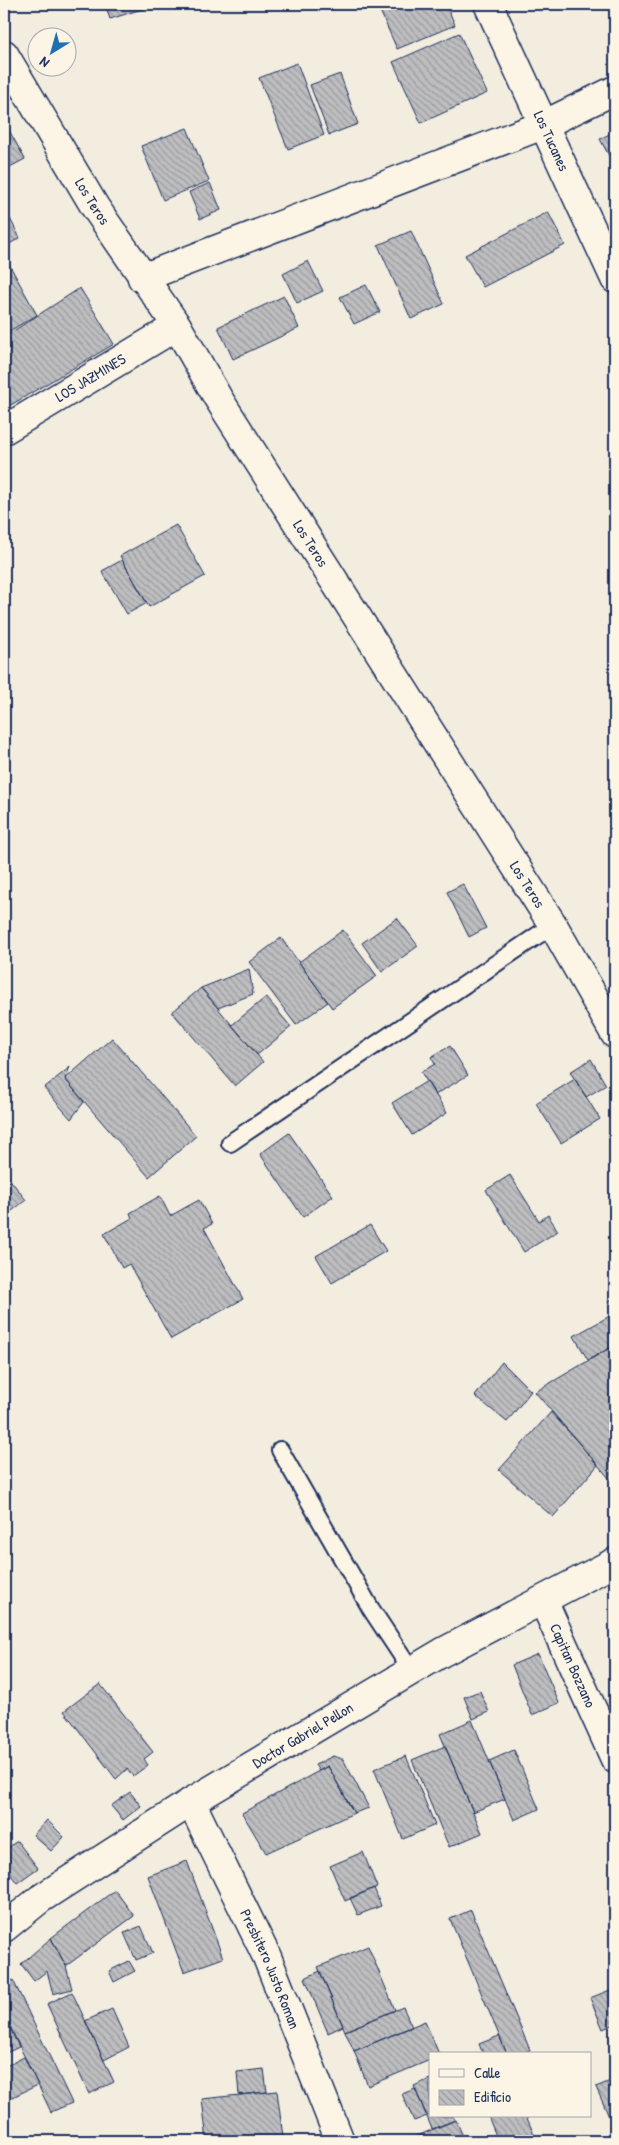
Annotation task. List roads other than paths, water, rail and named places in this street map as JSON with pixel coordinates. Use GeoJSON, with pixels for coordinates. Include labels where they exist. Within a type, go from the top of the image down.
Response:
{"type":"FeatureCollection","features":[{"type":"Feature","properties":{"kind":"street","name":"Los Tucanes"},"geometry":{"type":"LineString","coordinates":[[488,4],[542,125],[615,279]]}},
{"type":"Feature","properties":{"kind":"street","name":"Los Teros"},"geometry":{"type":"LineString","coordinates":[[4,54],[51,135],[142,278],[177,326],[218,398],[553,925],[615,1034]]}},
{"type":"Feature","properties":{"kind":"street"},"geometry":{"type":"LineString","coordinates":[[142,278],[542,125],[615,90]]}},
{"type":"Feature","properties":{"kind":"street","name":"LOS JAZMINES"},"geometry":{"type":"LineString","coordinates":[[4,430],[177,326]]}},
{"type":"Feature","properties":{"kind":"street","name":"Doctor Gabriel Pellon"},"geometry":{"type":"LineString","coordinates":[[4,1928],[40,1899],[191,1802],[412,1671],[615,1562]]}},
{"type":"Feature","properties":{"kind":"street","name":"Capitan Bozzano"},"geometry":{"type":"LineString","coordinates":[[543,1600],[615,1759]]}},
{"type":"Feature","properties":{"kind":"street","name":"Presbitero Justo Roman"},"geometry":{"type":"LineString","coordinates":[[191,1802],[267,1957],[340,2141]]}},
{"type":"Feature","properties":{"kind":"lane"},"geometry":{"type":"LineString","coordinates":[[230,1143],[553,925]]}},
{"type":"Feature","properties":{"kind":"lane"},"geometry":{"type":"LineString","coordinates":[[280,1450],[371,1609],[412,1671]]}}]}
